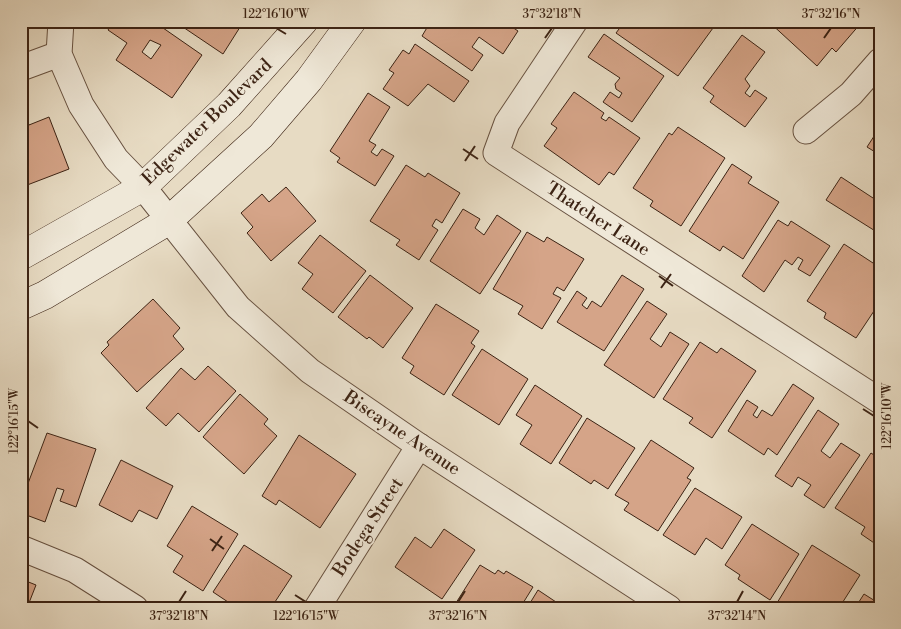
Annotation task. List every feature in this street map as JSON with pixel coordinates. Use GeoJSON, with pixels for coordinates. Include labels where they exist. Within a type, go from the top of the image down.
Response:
{"type":"FeatureCollection","features":[{"type":"Feature","properties":{"kind":"street"},"geometry":{"type":"LineString","coordinates":[[21,68],[59,54],[62,21]]}},
{"type":"Feature","properties":{"kind":"street","name":"Edgewater Boulevard"},"geometry":{"type":"LineString","coordinates":[[21,256],[142,187],[229,104],[304,21]]}},
{"type":"Feature","properties":{"kind":"street"},"geometry":{"type":"LineString","coordinates":[[21,306],[45,295],[168,221],[260,136],[310,80],[352,21]]}},
{"type":"Feature","properties":{"kind":"street","name":"Thatcher Lane"},"geometry":{"type":"LineString","coordinates":[[575,21],[507,123],[496,153],[880,401]]}},
{"type":"Feature","properties":{"kind":"street","name":"Biscayne Avenue"},"geometry":{"type":"LineString","coordinates":[[59,54],[81,105],[116,159],[142,187],[238,307],[310,371],[659,605]]}},
{"type":"Feature","properties":{"kind":"street"},"geometry":{"type":"LineString","coordinates":[[806,131],[851,94],[880,61]]}},
{"type":"Feature","properties":{"kind":"street","name":"Bodega Street"},"geometry":{"type":"LineString","coordinates":[[317,608],[420,446]]}},
{"type":"Feature","properties":{"kind":"street"},"geometry":{"type":"LineString","coordinates":[[21,548],[74,570],[135,608]]}},
{"type":"Feature","properties":{"kind":"building"},"geometry":{"type":"Polygon","coordinates":[[[114,21],[153,21],[202,55],[172,98],[116,60],[127,43],[108,30],[114,21]],[[150,40],[142,52],[151,59],[161,45],[150,40]]]}},
{"type":"Feature","properties":{"kind":"building"},"geometry":{"type":"Polygon","coordinates":[[[174,21],[237,21],[242,24],[223,54],[174,21]]]}},
{"type":"Feature","properties":{"kind":"building"},"geometry":{"type":"Polygon","coordinates":[[[431,21],[443,23],[445,21],[503,21],[518,31],[503,54],[479,37],[472,47],[483,55],[472,71],[422,36],[431,21]]]}},
{"type":"Feature","properties":{"kind":"building"},"geometry":{"type":"Polygon","coordinates":[[[625,21],[646,21],[655,28],[660,21],[703,21],[713,28],[678,76],[616,33],[625,21]]]}},
{"type":"Feature","properties":{"kind":"building"},"geometry":{"type":"Polygon","coordinates":[[[768,21],[859,21],[861,23],[836,52],[832,48],[817,66],[768,21]]]}},
{"type":"Feature","properties":{"kind":"building"},"geometry":{"type":"Polygon","coordinates":[[[604,34],[664,76],[632,122],[603,102],[610,92],[619,98],[622,93],[616,89],[615,84],[620,78],[588,57],[604,34]]]}},
{"type":"Feature","properties":{"kind":"building"},"geometry":{"type":"Polygon","coordinates":[[[742,35],[765,52],[745,79],[750,86],[745,93],[750,97],[755,90],[767,98],[745,127],[710,102],[714,96],[703,88],[742,35]]]}},
{"type":"Feature","properties":{"kind":"building"},"geometry":{"type":"Polygon","coordinates":[[[415,44],[469,81],[454,102],[428,84],[408,106],[383,89],[394,73],[389,70],[403,50],[409,54],[415,44]]]}},
{"type":"Feature","properties":{"kind":"building"},"geometry":{"type":"Polygon","coordinates":[[[574,92],[604,113],[601,118],[606,121],[609,117],[640,138],[614,175],[609,172],[599,185],[544,146],[557,128],[551,124],[574,92]]]}},
{"type":"Feature","properties":{"kind":"building"},"geometry":{"type":"Polygon","coordinates":[[[368,93],[390,107],[369,141],[376,145],[371,152],[377,156],[382,149],[394,156],[375,186],[337,162],[340,158],[330,151],[368,93]]]}},
{"type":"Feature","properties":{"kind":"building"},"geometry":{"type":"Polygon","coordinates":[[[49,117],[69,169],[22,187],[21,125],[28,122],[29,125],[49,117]]]}},
{"type":"Feature","properties":{"kind":"building"},"geometry":{"type":"Polygon","coordinates":[[[678,127],[725,158],[681,226],[650,206],[653,201],[633,188],[669,133],[672,135],[678,127]]]}},
{"type":"Feature","properties":{"kind":"building"},"geometry":{"type":"Polygon","coordinates":[[[880,127],[880,155],[867,147],[880,127]]]}},
{"type":"Feature","properties":{"kind":"building"},"geometry":{"type":"Polygon","coordinates":[[[732,164],[752,177],[748,183],[779,202],[743,259],[723,246],[720,251],[689,231],[732,164]]]}},
{"type":"Feature","properties":{"kind":"building"},"geometry":{"type":"Polygon","coordinates":[[[406,165],[425,177],[428,173],[460,193],[442,223],[436,219],[432,226],[438,230],[419,260],[396,245],[400,240],[370,221],[406,165]]]}},
{"type":"Feature","properties":{"kind":"building"},"geometry":{"type":"Polygon","coordinates":[[[841,177],[873,198],[878,190],[880,191],[880,234],[826,200],[841,177]]]}},
{"type":"Feature","properties":{"kind":"building"},"geometry":{"type":"Polygon","coordinates":[[[286,187],[316,221],[271,261],[247,233],[253,227],[241,213],[262,194],[269,202],[286,187]]]}},
{"type":"Feature","properties":{"kind":"building"},"geometry":{"type":"Polygon","coordinates":[[[463,209],[480,219],[475,228],[484,235],[497,215],[521,231],[480,294],[430,261],[463,209]]]}},
{"type":"Feature","properties":{"kind":"building"},"geometry":{"type":"Polygon","coordinates":[[[778,220],[788,226],[791,221],[830,246],[810,276],[798,269],[803,260],[798,257],[792,265],[785,260],[764,292],[742,276],[778,220]]]}},
{"type":"Feature","properties":{"kind":"building"},"geometry":{"type":"Polygon","coordinates":[[[527,232],[544,242],[547,237],[584,259],[564,291],[557,287],[553,294],[561,298],[542,329],[518,314],[523,306],[493,289],[527,232]]]}},
{"type":"Feature","properties":{"kind":"building"},"geometry":{"type":"Polygon","coordinates":[[[320,235],[366,271],[333,313],[302,289],[313,274],[298,263],[320,235]]]}},
{"type":"Feature","properties":{"kind":"building"},"geometry":{"type":"Polygon","coordinates":[[[844,244],[873,263],[877,257],[880,259],[880,302],[856,338],[824,318],[826,313],[807,301],[844,244]]]}},
{"type":"Feature","properties":{"kind":"building"},"geometry":{"type":"Polygon","coordinates":[[[370,275],[413,308],[383,348],[369,337],[367,339],[338,317],[370,275]]]}},
{"type":"Feature","properties":{"kind":"building"},"geometry":{"type":"Polygon","coordinates":[[[622,275],[644,289],[604,351],[557,322],[577,291],[587,298],[582,305],[587,309],[592,301],[601,307],[622,275]]]}},
{"type":"Feature","properties":{"kind":"building"},"geometry":{"type":"Polygon","coordinates":[[[153,299],[180,328],[173,336],[184,349],[137,392],[101,353],[109,345],[107,342],[153,299]]]}},
{"type":"Feature","properties":{"kind":"building"},"geometry":{"type":"Polygon","coordinates":[[[647,301],[667,314],[650,339],[661,347],[670,332],[689,344],[654,398],[604,365],[647,301]]]}},
{"type":"Feature","properties":{"kind":"building"},"geometry":{"type":"Polygon","coordinates":[[[436,304],[479,331],[471,343],[475,346],[444,395],[410,373],[414,366],[402,358],[436,304]]]}},
{"type":"Feature","properties":{"kind":"building"},"geometry":{"type":"Polygon","coordinates":[[[700,342],[717,353],[721,348],[756,371],[712,438],[689,423],[693,418],[663,399],[700,342]]]}},
{"type":"Feature","properties":{"kind":"building"},"geometry":{"type":"Polygon","coordinates":[[[482,349],[528,379],[499,425],[452,395],[482,349]]]}},
{"type":"Feature","properties":{"kind":"building"},"geometry":{"type":"Polygon","coordinates":[[[208,366],[236,391],[199,432],[178,413],[166,426],[146,408],[181,368],[195,380],[208,366]]]}},
{"type":"Feature","properties":{"kind":"building"},"geometry":{"type":"Polygon","coordinates":[[[793,384],[814,398],[777,455],[768,448],[764,455],[728,431],[747,400],[758,407],[753,415],[757,418],[762,410],[772,416],[793,384]]]}},
{"type":"Feature","properties":{"kind":"building"},"geometry":{"type":"Polygon","coordinates":[[[535,385],[582,416],[551,464],[520,444],[532,425],[516,415],[535,385]]]}},
{"type":"Feature","properties":{"kind":"building"},"geometry":{"type":"Polygon","coordinates":[[[240,394],[268,419],[264,424],[277,436],[244,474],[203,437],[240,394]]]}},
{"type":"Feature","properties":{"kind":"building"},"geometry":{"type":"Polygon","coordinates":[[[818,410],[839,424],[821,451],[830,458],[841,443],[860,455],[824,508],[804,495],[811,485],[798,477],[792,487],[775,476],[818,410]]]}},
{"type":"Feature","properties":{"kind":"building"},"geometry":{"type":"Polygon","coordinates":[[[587,418],[635,448],[608,489],[594,480],[591,484],[559,463],[587,418]]]}},
{"type":"Feature","properties":{"kind":"building"},"geometry":{"type":"Polygon","coordinates":[[[47,433],[96,449],[76,507],[60,501],[64,490],[57,488],[45,522],[21,513],[21,502],[47,433]]]}},
{"type":"Feature","properties":{"kind":"building"},"geometry":{"type":"Polygon","coordinates":[[[299,435],[356,474],[320,528],[279,500],[276,505],[262,496],[299,435]]]}},
{"type":"Feature","properties":{"kind":"building"},"geometry":{"type":"Polygon","coordinates":[[[651,440],[694,468],[687,478],[691,480],[658,531],[624,510],[629,503],[615,495],[651,440]]]}},
{"type":"Feature","properties":{"kind":"building"},"geometry":{"type":"Polygon","coordinates":[[[871,453],[880,459],[880,547],[861,534],[865,527],[835,508],[871,453]]]}},
{"type":"Feature","properties":{"kind":"building"},"geometry":{"type":"Polygon","coordinates":[[[121,460],[173,486],[157,519],[139,510],[132,522],[99,505],[121,460]]]}},
{"type":"Feature","properties":{"kind":"building"},"geometry":{"type":"Polygon","coordinates":[[[695,488],[742,517],[722,549],[706,538],[695,555],[663,535],[695,488]]]}},
{"type":"Feature","properties":{"kind":"building"},"geometry":{"type":"Polygon","coordinates":[[[192,506],[238,534],[203,591],[173,572],[183,556],[167,546],[192,506]]]}},
{"type":"Feature","properties":{"kind":"building"},"geometry":{"type":"Polygon","coordinates":[[[752,524],[799,554],[770,600],[738,579],[740,575],[725,565],[752,524]]]}},
{"type":"Feature","properties":{"kind":"building"},"geometry":{"type":"Polygon","coordinates":[[[444,529],[475,550],[442,599],[395,567],[415,537],[431,548],[444,529]]]}},
{"type":"Feature","properties":{"kind":"building"},"geometry":{"type":"Polygon","coordinates":[[[244,545],[292,576],[271,608],[252,608],[249,605],[247,608],[237,608],[213,592],[244,545]]]}},
{"type":"Feature","properties":{"kind":"building"},"geometry":{"type":"Polygon","coordinates":[[[812,545],[860,575],[839,608],[774,608],[812,545]]]}},
{"type":"Feature","properties":{"kind":"building"},"geometry":{"type":"Polygon","coordinates":[[[480,565],[495,574],[498,570],[504,574],[506,571],[533,587],[520,608],[454,606],[480,565]]]}},
{"type":"Feature","properties":{"kind":"building"},"geometry":{"type":"Polygon","coordinates":[[[21,579],[36,585],[27,608],[21,608],[21,579]]]}},
{"type":"Feature","properties":{"kind":"building"},"geometry":{"type":"Polygon","coordinates":[[[538,590],[565,608],[527,608],[538,590]]]}},
{"type":"Feature","properties":{"kind":"building"},"geometry":{"type":"Polygon","coordinates":[[[864,594],[880,604],[880,608],[855,608],[864,594]]]}}]}
